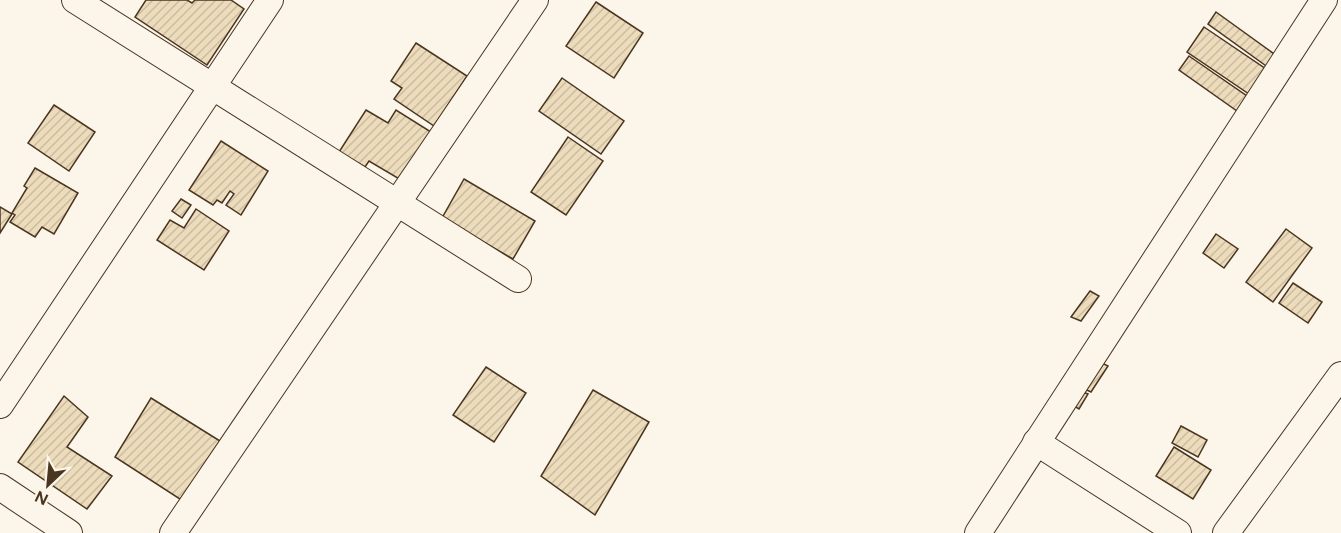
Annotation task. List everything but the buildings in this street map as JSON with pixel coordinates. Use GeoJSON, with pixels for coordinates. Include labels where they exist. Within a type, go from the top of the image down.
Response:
{"type":"FeatureCollection","features":[{"type":"Feature","properties":{"kind":"street"},"geometry":{"type":"LineString","coordinates":[[75,0],[518,279]]}},
{"type":"Feature","properties":{"kind":"street"},"geometry":{"type":"LineString","coordinates":[[0,405],[270,0]]}},
{"type":"Feature","properties":{"kind":"street"},"geometry":{"type":"LineString","coordinates":[[173,533],[535,0]]}},
{"type":"Feature","properties":{"kind":"street"},"geometry":{"type":"LineString","coordinates":[[978,533],[1324,0]]}},
{"type":"Feature","properties":{"kind":"street"},"geometry":{"type":"LineString","coordinates":[[1226,533],[1341,375]]}},
{"type":"Feature","properties":{"kind":"street"},"geometry":{"type":"LineString","coordinates":[[1035,442],[1178,533]]}},
{"type":"Feature","properties":{"kind":"street"},"geometry":{"type":"LineString","coordinates":[[0,487],[69,533]]}}]}
